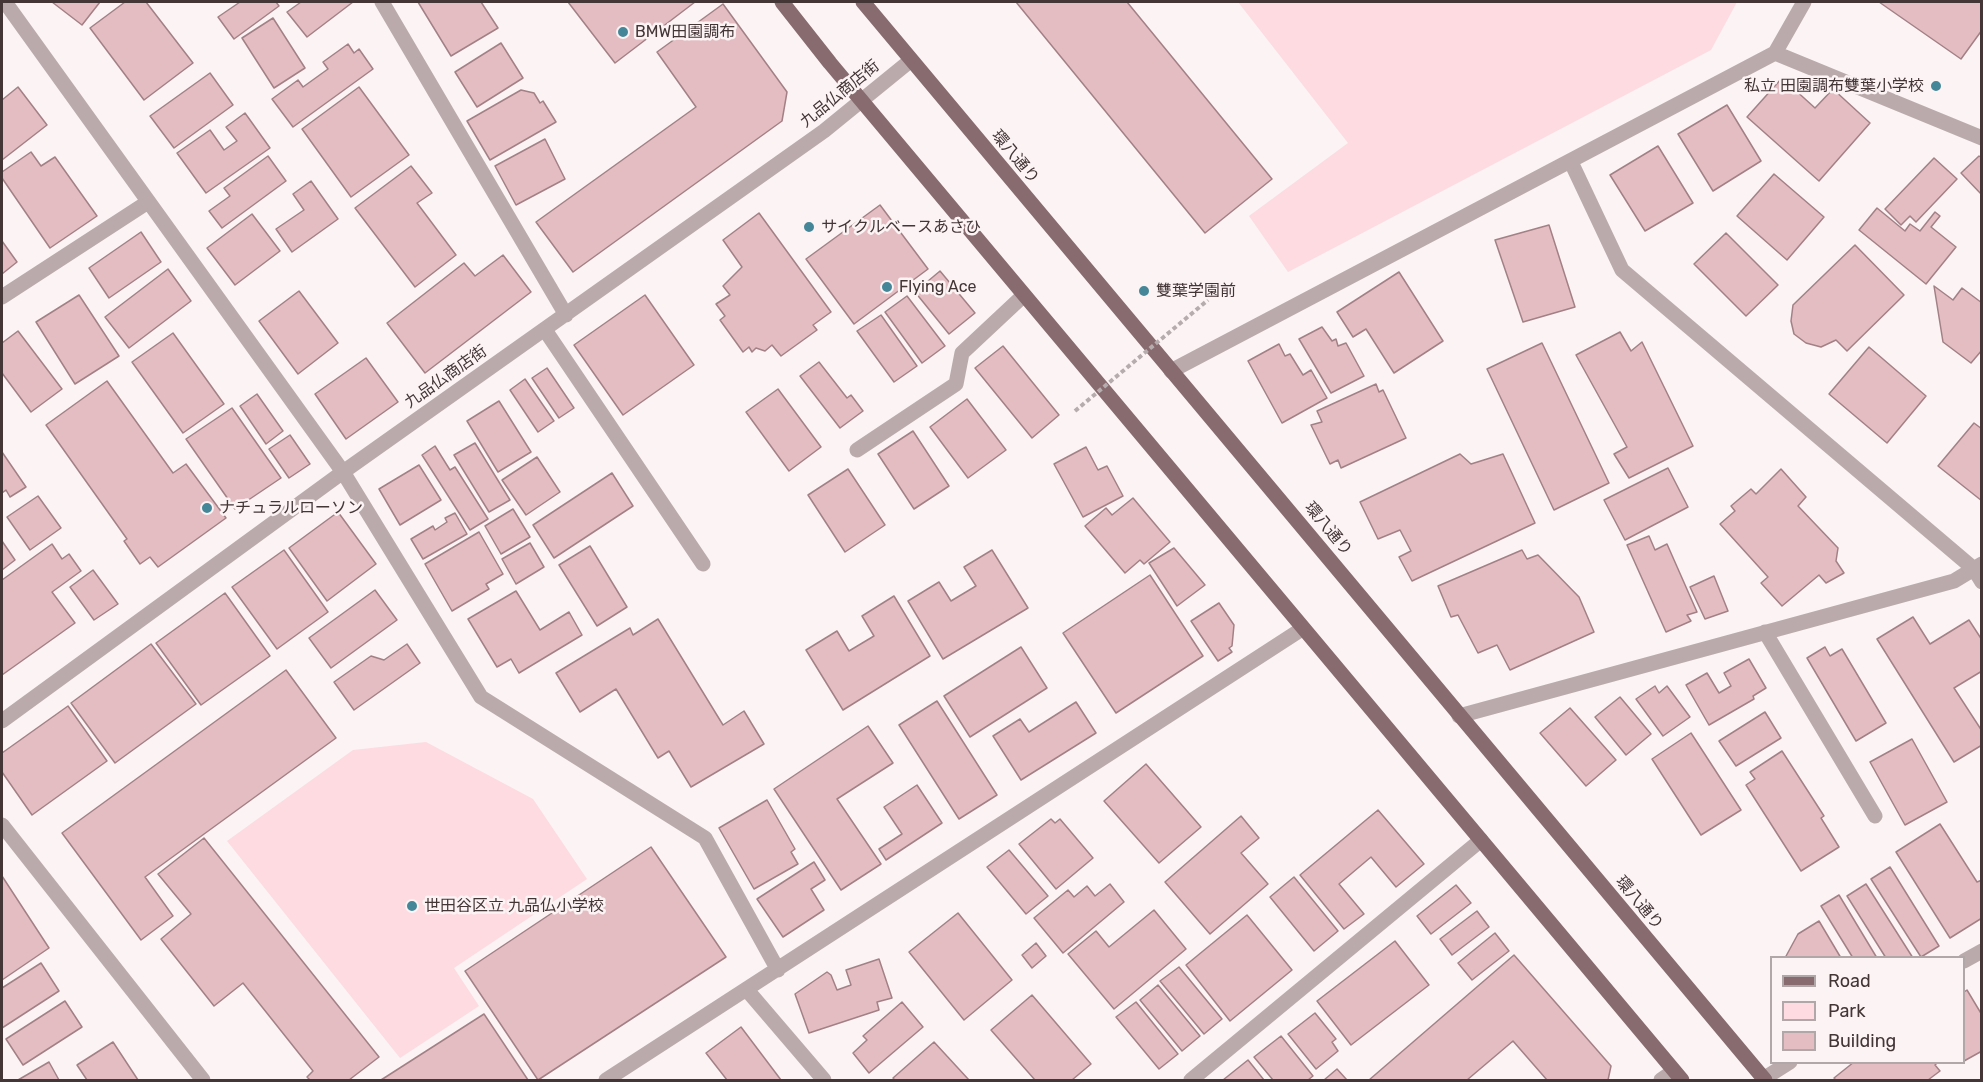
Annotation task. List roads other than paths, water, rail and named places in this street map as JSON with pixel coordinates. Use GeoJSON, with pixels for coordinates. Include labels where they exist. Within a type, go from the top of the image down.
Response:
{"type":"FeatureCollection","features":[{"type":"Feature","properties":{"kind":"main road"},"geometry":{"type":"LineString","coordinates":[[782,2],[1302,629],[1678,1076]]}},
{"type":"Feature","properties":{"kind":"main road","name":"環八通り"},"geometry":{"type":"LineString","coordinates":[[863,2],[1764,1080]]}},
{"type":"Feature","properties":{"kind":"street"},"geometry":{"type":"LineString","coordinates":[[5,2],[343,472],[481,697],[705,838],[778,970]]}},
{"type":"Feature","properties":{"kind":"street"},"geometry":{"type":"LineString","coordinates":[[382,2],[566,315]]}},
{"type":"Feature","properties":{"kind":"street"},"geometry":{"type":"LineString","coordinates":[[1171,371],[1775,53],[1804,2]]}},
{"type":"Feature","properties":{"kind":"street"},"geometry":{"type":"LineString","coordinates":[[1775,53],[1982,138]]}},
{"type":"Feature","properties":{"kind":"street","name":"九品仏商店街"},"geometry":{"type":"LineString","coordinates":[[2,722],[343,472],[824,131],[910,61]]}},
{"type":"Feature","properties":{"kind":"street"},"geometry":{"type":"LineString","coordinates":[[1571,162],[1622,270],[1978,566],[1982,582]]}},
{"type":"Feature","properties":{"kind":"street"},"geometry":{"type":"LineString","coordinates":[[2,297],[148,202]]}},
{"type":"Feature","properties":{"kind":"street"},"geometry":{"type":"LineString","coordinates":[[857,450],[956,384],[962,353],[1024,295]]}},
{"type":"Feature","properties":{"kind":"street"},"geometry":{"type":"LineString","coordinates":[[545,330],[703,564]]}},
{"type":"Feature","properties":{"kind":"street"},"geometry":{"type":"LineString","coordinates":[[1459,716],[1954,581],[1978,566]]}},
{"type":"Feature","properties":{"kind":"street"},"geometry":{"type":"LineString","coordinates":[[606,1080],[1302,629]]}},
{"type":"Feature","properties":{"kind":"street"},"geometry":{"type":"LineString","coordinates":[[1765,632],[1875,816]]}},
{"type":"Feature","properties":{"kind":"street"},"geometry":{"type":"LineString","coordinates":[[2,825],[203,1080]]}},
{"type":"Feature","properties":{"kind":"street"},"geometry":{"type":"LineString","coordinates":[[1191,1080],[1481,840]]}},
{"type":"Feature","properties":{"kind":"street"},"geometry":{"type":"LineString","coordinates":[[1965,960],[1982,951]]}},
{"type":"Feature","properties":{"kind":"street"},"geometry":{"type":"LineString","coordinates":[[747,990],[824,1080]]}},
{"type":"Feature","properties":{"kind":"street"},"geometry":{"type":"LineString","coordinates":[[1764,1080],[1787,1064]]}},
{"type":"Feature","properties":{"kind":"street"},"geometry":{"type":"LineString","coordinates":[[1661,1080],[1678,1076]]}},
{"type":"Feature","properties":{"kind":"place","name":"BMW田園調布"},"geometry":{"type":"Point","coordinates":[623,32]}},
{"type":"Feature","properties":{"kind":"place","name":"私立 田園調布雙葉小学校"},"geometry":{"type":"Point","coordinates":[1936,86]}},
{"type":"Feature","properties":{"kind":"place","name":"サイクルベースあさひ"},"geometry":{"type":"Point","coordinates":[809,227]}},
{"type":"Feature","properties":{"kind":"place","name":"Flying Ace"},"geometry":{"type":"Point","coordinates":[887,287]}},
{"type":"Feature","properties":{"kind":"place","name":"雙葉学園前"},"geometry":{"type":"Point","coordinates":[1144,291]}},
{"type":"Feature","properties":{"kind":"place","name":"ナチュラルローソン"},"geometry":{"type":"Point","coordinates":[207,508]}},
{"type":"Feature","properties":{"kind":"place","name":"世田谷区立 九品仏小学校"},"geometry":{"type":"Point","coordinates":[412,906]}}]}
